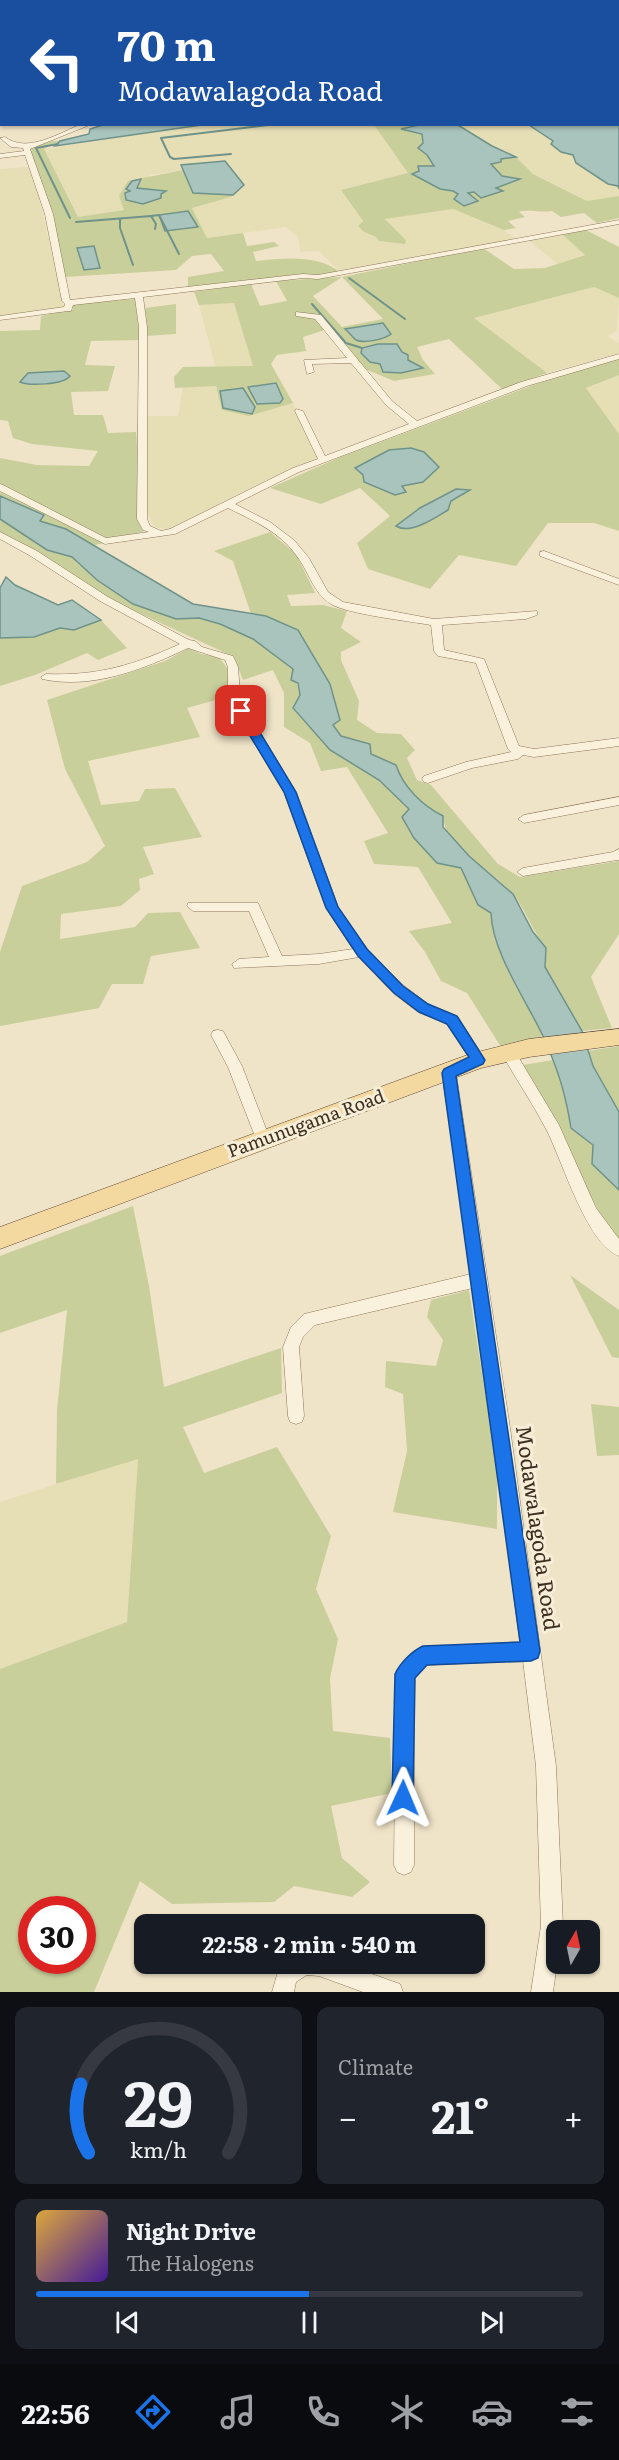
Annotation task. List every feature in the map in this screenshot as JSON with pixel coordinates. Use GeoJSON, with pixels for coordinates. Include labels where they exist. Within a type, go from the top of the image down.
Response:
{"type":"FeatureCollection","features":[{"type":"Feature","properties":{"kind":"main road","name":"Pamunugama Road"},"geometry":{"type":"LineString","coordinates":[[0,1238],[263,1139],[449,1073],[478,1060],[518,1050],[619,1037]]}},
{"type":"Feature","properties":{"kind":"street"},"geometry":{"type":"LineString","coordinates":[[0,156],[28,149],[84,126]]}},
{"type":"Feature","properties":{"kind":"street"},"geometry":{"type":"LineString","coordinates":[[3,138],[13,146],[28,149]]}},
{"type":"Feature","properties":{"kind":"street"},"geometry":{"type":"LineString","coordinates":[[0,318],[68,309],[69,303],[66,301],[49,214],[28,149]]}},
{"type":"Feature","properties":{"kind":"street"},"geometry":{"type":"LineString","coordinates":[[69,303],[345,273],[619,222]]}},
{"type":"Feature","properties":{"kind":"street"},"geometry":{"type":"LineString","coordinates":[[139,296],[143,327],[142,519],[146,528],[157,532]]}},
{"type":"Feature","properties":{"kind":"street"},"geometry":{"type":"LineString","coordinates":[[299,314],[318,317],[389,404],[416,425]]}},
{"type":"Feature","properties":{"kind":"street"},"geometry":{"type":"LineString","coordinates":[[0,487],[105,541],[157,532],[172,532],[296,470],[524,384],[619,356]]}},
{"type":"Feature","properties":{"kind":"street"},"geometry":{"type":"LineString","coordinates":[[310,372],[307,362],[353,360]]}},
{"type":"Feature","properties":{"kind":"street"},"geometry":{"type":"LineString","coordinates":[[298,411],[323,460]]}},
{"type":"Feature","properties":{"kind":"street"},"geometry":{"type":"LineString","coordinates":[[230,505],[268,524],[292,544],[305,560],[326,598],[340,605],[434,622],[526,616],[533,613]]}},
{"type":"Feature","properties":{"kind":"street"},"geometry":{"type":"LineString","coordinates":[[0,535],[33,552],[104,599],[198,648],[229,658],[233,667],[234,693],[241,711],[290,792],[332,908],[362,952],[398,989],[423,1008],[452,1020],[478,1060]]}},
{"type":"Feature","properties":{"kind":"street"},"geometry":{"type":"LineString","coordinates":[[544,554],[619,582]]}},
{"type":"Feature","properties":{"kind":"street"},"geometry":{"type":"LineString","coordinates":[[434,622],[437,625],[439,651],[442,654],[474,658],[483,664],[512,746],[519,752],[534,753],[619,742]]}},
{"type":"Feature","properties":{"kind":"street"},"geometry":{"type":"LineString","coordinates":[[46,677],[77,680],[113,675],[191,643]]}},
{"type":"Feature","properties":{"kind":"street"},"geometry":{"type":"LineString","coordinates":[[428,779],[470,765],[514,756],[519,752]]}},
{"type":"Feature","properties":{"kind":"street"},"geometry":{"type":"LineString","coordinates":[[524,819],[619,801]]}},
{"type":"Feature","properties":{"kind":"street"},"geometry":{"type":"LineString","coordinates":[[523,872],[616,856],[619,853]]}},
{"type":"Feature","properties":{"kind":"street"},"geometry":{"type":"LineString","coordinates":[[193,906],[253,906],[278,962]]}},
{"type":"Feature","properties":{"kind":"street"},"geometry":{"type":"LineString","coordinates":[[239,964],[318,959],[362,952]]}},
{"type":"Feature","properties":{"kind":"street"},"geometry":{"type":"LineString","coordinates":[[218,1035],[235,1066],[263,1139]]}},
{"type":"Feature","properties":{"kind":"street"},"geometry":{"type":"LineString","coordinates":[[518,1050],[588,1204],[609,1240],[619,1249]]}},
{"type":"Feature","properties":{"kind":"street","name":"Modawalagoda Road"},"geometry":{"type":"LineString","coordinates":[[449,1073],[477,1280],[501,1428],[547,1778],[552,1926],[542,1992]]}},
{"type":"Feature","properties":{"kind":"street"},"geometry":{"type":"LineString","coordinates":[[297,1416],[291,1347],[297,1332],[310,1318],[477,1280]]}},
{"type":"Feature","properties":{"kind":"street"},"geometry":{"type":"LineString","coordinates":[[404,1865],[405,1674],[423,1656],[531,1651]]}},
{"type":"Feature","properties":{"kind":"street"},"geometry":{"type":"LineString","coordinates":[[282,1992],[287,1976],[290,1974]]}},
{"type":"Feature","properties":{"kind":"street"},"geometry":{"type":"LineString","coordinates":[[343,1974],[392,1992]]}},
{"type":"Feature","properties":{"kind":"shaded area"},"geometry":{"type":"Polygon","coordinates":[[[194,126],[375,126],[409,173],[341,190],[363,222],[364,232],[376,237],[393,226],[384,219],[453,209],[504,230],[516,239],[340,272],[319,251],[300,252],[298,237],[286,227],[207,238],[192,208],[231,197],[182,166],[183,170],[150,175],[124,210],[78,217],[44,149],[194,126]]]}},
{"type":"Feature","properties":{"kind":"shaded area"},"geometry":{"type":"Polygon","coordinates":[[[460,126],[530,126],[553,141],[560,152],[573,154],[576,163],[608,184],[618,186],[619,196],[587,201],[533,174],[516,157],[492,146],[460,126]]]}},
{"type":"Feature","properties":{"kind":"shaded area"},"geometry":{"type":"Polygon","coordinates":[[[28,167],[40,201],[64,308],[0,316],[0,169],[28,167]]]}},
{"type":"Feature","properties":{"kind":"shaded area"},"geometry":{"type":"Polygon","coordinates":[[[562,234],[585,254],[558,264],[528,240],[562,234]]]}},
{"type":"Feature","properties":{"kind":"shaded area"},"geometry":{"type":"Polygon","coordinates":[[[594,287],[619,298],[617,331],[607,336],[619,343],[619,353],[547,373],[474,318],[594,287]]]}},
{"type":"Feature","properties":{"kind":"shaded area"},"geometry":{"type":"Polygon","coordinates":[[[234,303],[254,367],[216,369],[199,305],[234,303]]]}},
{"type":"Feature","properties":{"kind":"shaded area"},"geometry":{"type":"Polygon","coordinates":[[[619,375],[619,434],[586,388],[619,375]]]}},
{"type":"Feature","properties":{"kind":"shaded area"},"geometry":{"type":"Polygon","coordinates":[[[216,386],[249,416],[293,403],[318,459],[170,529],[155,528],[147,513],[146,416],[178,416],[183,387],[216,386]]]}},
{"type":"Feature","properties":{"kind":"shaded area"},"geometry":{"type":"Polygon","coordinates":[[[138,1458],[127,1622],[0,1669],[0,1502],[138,1458]]]}},
{"type":"Feature","properties":{"kind":"green space"},"geometry":{"type":"Polygon","coordinates":[[[375,126],[415,126],[403,129],[422,134],[423,143],[434,167],[418,166],[419,171],[413,174],[440,189],[458,194],[454,198],[474,192],[481,198],[502,192],[495,187],[518,179],[502,176],[491,164],[501,162],[500,159],[516,157],[533,174],[587,201],[619,196],[619,218],[597,223],[584,213],[561,217],[552,211],[523,211],[519,212],[525,217],[508,221],[516,228],[504,230],[453,209],[385,219],[406,240],[405,244],[379,241],[358,226],[363,221],[341,190],[408,173],[375,126]]]}},
{"type":"Feature","properties":{"kind":"green space"},"geometry":{"type":"Polygon","coordinates":[[[60,141],[44,149],[78,217],[124,210],[119,196],[128,181],[183,170],[181,165],[225,161],[244,185],[231,197],[192,208],[207,238],[243,233],[247,246],[274,242],[279,246],[253,252],[256,261],[289,258],[311,260],[331,266],[340,272],[301,274],[188,288],[188,277],[224,271],[211,254],[192,256],[176,270],[65,277],[29,148],[60,141]]]}},
{"type":"Feature","properties":{"kind":"green space"},"geometry":{"type":"Polygon","coordinates":[[[584,229],[619,247],[619,298],[594,287],[474,318],[547,373],[502,389],[449,339],[417,347],[423,360],[435,374],[394,381],[365,369],[331,328],[303,337],[306,351],[277,355],[271,364],[293,403],[249,416],[222,410],[216,386],[175,388],[174,377],[183,367],[253,366],[234,303],[199,305],[194,292],[251,284],[260,306],[287,301],[276,281],[342,277],[483,248],[514,269],[545,268],[585,255],[562,234],[584,229]],[[342,277],[313,296],[342,327],[383,319],[342,277]]]}},
{"type":"Feature","properties":{"kind":"green space"},"geometry":{"type":"Polygon","coordinates":[[[135,299],[140,340],[91,341],[85,365],[115,366],[108,391],[71,392],[74,415],[103,415],[108,433],[136,432],[143,532],[105,539],[0,485],[0,458],[37,465],[89,466],[98,451],[32,444],[13,438],[8,421],[0,420],[0,331],[40,330],[41,316],[73,309],[73,304],[135,299]]]}},
{"type":"Feature","properties":{"kind":"green space"},"geometry":{"type":"Polygon","coordinates":[[[176,304],[176,334],[146,336],[145,308],[176,304]]]}},
{"type":"Feature","properties":{"kind":"green space"},"geometry":{"type":"Polygon","coordinates":[[[619,358],[619,375],[586,388],[619,434],[619,531],[594,523],[548,523],[516,566],[459,555],[430,589],[368,569],[357,543],[390,516],[360,488],[321,504],[270,488],[338,458],[536,384],[619,358]],[[390,450],[355,467],[363,475],[364,482],[402,486],[423,482],[390,450]],[[456,489],[417,511],[423,522],[440,515],[451,501],[462,496],[456,489]]]}},
{"type":"Feature","properties":{"kind":"green space"},"geometry":{"type":"Polygon","coordinates":[[[0,492],[106,543],[94,545],[66,529],[40,521],[43,515],[0,496],[0,492]]]}},
{"type":"Feature","properties":{"kind":"green space"},"geometry":{"type":"Polygon","coordinates":[[[0,519],[47,550],[72,557],[79,565],[176,619],[199,618],[220,624],[253,639],[293,669],[300,695],[293,709],[330,750],[379,780],[410,809],[402,817],[437,863],[461,868],[478,905],[491,913],[508,966],[543,1036],[501,1047],[467,993],[441,981],[425,952],[409,931],[452,923],[418,867],[374,864],[364,841],[388,833],[347,767],[321,771],[310,743],[284,727],[284,693],[273,670],[243,680],[234,657],[109,599],[0,533],[0,519]]]}},
{"type":"Feature","properties":{"kind":"green space"},"geometry":{"type":"Polygon","coordinates":[[[270,532],[296,554],[315,593],[287,595],[291,606],[323,605],[347,611],[341,628],[361,642],[341,652],[341,660],[359,701],[357,720],[377,733],[401,734],[415,750],[407,758],[417,780],[431,785],[498,864],[520,877],[619,861],[619,934],[591,977],[612,1028],[582,1031],[545,967],[546,948],[512,893],[460,848],[445,827],[443,816],[428,807],[415,795],[403,781],[396,765],[371,754],[369,744],[341,736],[333,724],[307,647],[298,630],[266,616],[251,614],[233,561],[214,551],[270,532]]]}},
{"type":"Feature","properties":{"kind":"green space"},"geometry":{"type":"Polygon","coordinates":[[[101,620],[127,648],[98,660],[87,653],[35,675],[0,686],[0,638],[34,637],[60,628],[74,630],[101,620]]]}},
{"type":"Feature","properties":{"kind":"green space"},"geometry":{"type":"Polygon","coordinates":[[[189,648],[201,654],[219,657],[227,668],[230,692],[223,698],[187,708],[200,737],[88,761],[101,805],[139,801],[145,789],[175,788],[202,837],[143,847],[154,874],[139,879],[140,890],[121,906],[61,914],[60,939],[135,927],[148,913],[180,912],[200,948],[151,956],[143,984],[112,984],[99,1008],[0,1026],[0,952],[22,886],[87,862],[105,846],[65,769],[47,700],[165,661],[189,648]]]}},
{"type":"Feature","properties":{"kind":"green space"},"geometry":{"type":"Polygon","coordinates":[[[619,1046],[619,1112],[593,1066],[588,1051],[619,1046]]]}},
{"type":"Feature","properties":{"kind":"green space"},"geometry":{"type":"Polygon","coordinates":[[[553,1060],[565,1088],[571,1128],[594,1146],[619,1190],[619,1241],[611,1235],[523,1065],[553,1060]]]}},
{"type":"Feature","properties":{"kind":"green space"},"geometry":{"type":"Polygon","coordinates":[[[133,1206],[149,1286],[164,1387],[281,1348],[282,1393],[183,1427],[204,1473],[277,1447],[331,1536],[316,1589],[338,1639],[330,1679],[333,1731],[390,1738],[392,1793],[331,1806],[342,1858],[370,1882],[352,1897],[294,1886],[274,1902],[172,1904],[140,1881],[94,1992],[0,1992],[0,1669],[127,1622],[138,1459],[56,1484],[57,1410],[67,1310],[0,1333],[0,1256],[133,1206]]]}},
{"type":"Feature","properties":{"kind":"green space"},"geometry":{"type":"Polygon","coordinates":[[[570,1275],[619,1310],[619,1358],[612,1357],[570,1275]]]}},
{"type":"Feature","properties":{"kind":"green space"},"geometry":{"type":"Polygon","coordinates":[[[469,1290],[497,1470],[497,1529],[393,1512],[407,1451],[403,1394],[385,1387],[386,1361],[436,1366],[443,1340],[427,1317],[431,1300],[469,1290]]]}},
{"type":"Feature","properties":{"kind":"green space"},"geometry":{"type":"Polygon","coordinates":[[[591,1404],[619,1407],[619,1455],[597,1456],[591,1404]]]}},
{"type":"Feature","properties":{"kind":"water"},"geometry":{"type":"Polygon","coordinates":[[[100,126],[194,126],[55,146],[60,141],[89,134],[90,129],[100,126]]]}},
{"type":"Feature","properties":{"kind":"water"},"geometry":{"type":"Polygon","coordinates":[[[414,126],[460,126],[492,146],[516,157],[501,159],[501,162],[491,164],[502,176],[520,179],[496,188],[503,191],[481,198],[474,192],[468,193],[478,201],[464,206],[454,199],[458,194],[440,189],[412,174],[419,171],[418,166],[434,166],[427,155],[418,148],[423,143],[422,134],[401,129],[414,126]]]}},
{"type":"Feature","properties":{"kind":"water"},"geometry":{"type":"Polygon","coordinates":[[[530,126],[619,126],[619,189],[618,186],[608,184],[576,163],[573,155],[561,152],[551,144],[553,141],[530,126]]]}},
{"type":"Feature","properties":{"kind":"water"},"geometry":{"type":"Polygon","coordinates":[[[225,161],[244,185],[233,195],[193,193],[181,165],[225,161]]]}},
{"type":"Feature","properties":{"kind":"water"},"geometry":{"type":"Polygon","coordinates":[[[141,179],[137,188],[166,191],[161,194],[161,198],[143,204],[126,200],[125,193],[130,191],[126,189],[132,181],[141,179]]]}},
{"type":"Feature","properties":{"kind":"water"},"geometry":{"type":"Polygon","coordinates":[[[188,211],[198,227],[165,231],[159,215],[188,211]]]}},
{"type":"Feature","properties":{"kind":"water"},"geometry":{"type":"Polygon","coordinates":[[[94,246],[100,268],[84,270],[77,248],[94,246]]]}},
{"type":"Feature","properties":{"kind":"water"},"geometry":{"type":"Polygon","coordinates":[[[383,323],[391,334],[374,340],[356,340],[345,329],[383,323]]]}},
{"type":"Feature","properties":{"kind":"water"},"geometry":{"type":"Polygon","coordinates":[[[378,344],[397,344],[402,352],[408,355],[408,360],[423,368],[401,373],[383,372],[380,364],[370,362],[361,353],[362,348],[378,344]]]}},
{"type":"Feature","properties":{"kind":"water"},"geometry":{"type":"Polygon","coordinates":[[[64,371],[70,376],[53,383],[20,382],[28,373],[64,371]]]}},
{"type":"Feature","properties":{"kind":"water"},"geometry":{"type":"Polygon","coordinates":[[[276,383],[283,399],[280,403],[257,404],[248,387],[276,383]]]}},
{"type":"Feature","properties":{"kind":"water"},"geometry":{"type":"Polygon","coordinates":[[[243,388],[255,407],[252,414],[223,408],[220,391],[243,388]]]}},
{"type":"Feature","properties":{"kind":"water"},"geometry":{"type":"Polygon","coordinates":[[[411,448],[424,452],[439,467],[423,482],[402,486],[406,492],[395,495],[364,482],[363,475],[355,468],[389,450],[411,448]]]}},
{"type":"Feature","properties":{"kind":"water"},"geometry":{"type":"Polygon","coordinates":[[[456,489],[470,490],[451,501],[448,510],[430,521],[415,527],[396,526],[420,508],[456,489]]]}},
{"type":"Feature","properties":{"kind":"water"},"geometry":{"type":"Polygon","coordinates":[[[0,496],[44,515],[40,521],[66,529],[193,604],[266,616],[298,630],[330,684],[340,720],[333,725],[341,736],[370,744],[371,754],[396,765],[403,781],[415,795],[428,807],[443,816],[443,827],[469,856],[513,894],[533,932],[546,948],[545,967],[582,1031],[593,1066],[619,1112],[619,1190],[592,1164],[593,1145],[571,1128],[553,1060],[503,960],[497,944],[491,913],[478,905],[461,868],[437,863],[414,838],[402,817],[409,809],[379,780],[330,750],[293,708],[300,695],[298,683],[291,680],[293,669],[253,639],[220,624],[199,618],[176,619],[133,604],[97,580],[72,557],[47,550],[0,519],[0,496]]]}},
{"type":"Feature","properties":{"kind":"water"},"geometry":{"type":"Polygon","coordinates":[[[6,577],[15,585],[58,605],[72,600],[101,620],[74,630],[60,628],[34,637],[0,638],[0,588],[6,577]]]}},
{"type":"Feature","properties":{"kind":"waterway"},"geometry":{"type":"LineString","coordinates":[[231,154],[174,159],[170,157],[161,138],[260,126]]}},
{"type":"Feature","properties":{"kind":"waterway"},"geometry":{"type":"LineString","coordinates":[[58,144],[36,148],[70,218]]}},
{"type":"Feature","properties":{"kind":"waterway"},"geometry":{"type":"LineString","coordinates":[[151,216],[159,215],[179,254]]}},
{"type":"Feature","properties":{"kind":"waterway"},"geometry":{"type":"LineString","coordinates":[[76,222],[151,216]]}},
{"type":"Feature","properties":{"kind":"waterway"},"geometry":{"type":"LineString","coordinates":[[151,216],[156,224],[155,229]]}},
{"type":"Feature","properties":{"kind":"waterway"},"geometry":{"type":"LineString","coordinates":[[120,219],[120,228],[133,265]]}},
{"type":"Feature","properties":{"kind":"waterway"},"geometry":{"type":"LineString","coordinates":[[349,278],[405,319]]}},
{"type":"Feature","properties":{"kind":"waterway"},"geometry":{"type":"LineString","coordinates":[[312,304],[346,343],[362,348]]}},
{"type":"Feature","properties":{"kind":"route"},"geometry":{"type":"LineString","coordinates":[[241,711],[290,792],[332,908],[362,952],[398,989],[423,1008],[452,1020],[478,1060],[449,1073],[531,1651],[423,1656],[405,1674],[403,1798]]}}]}
